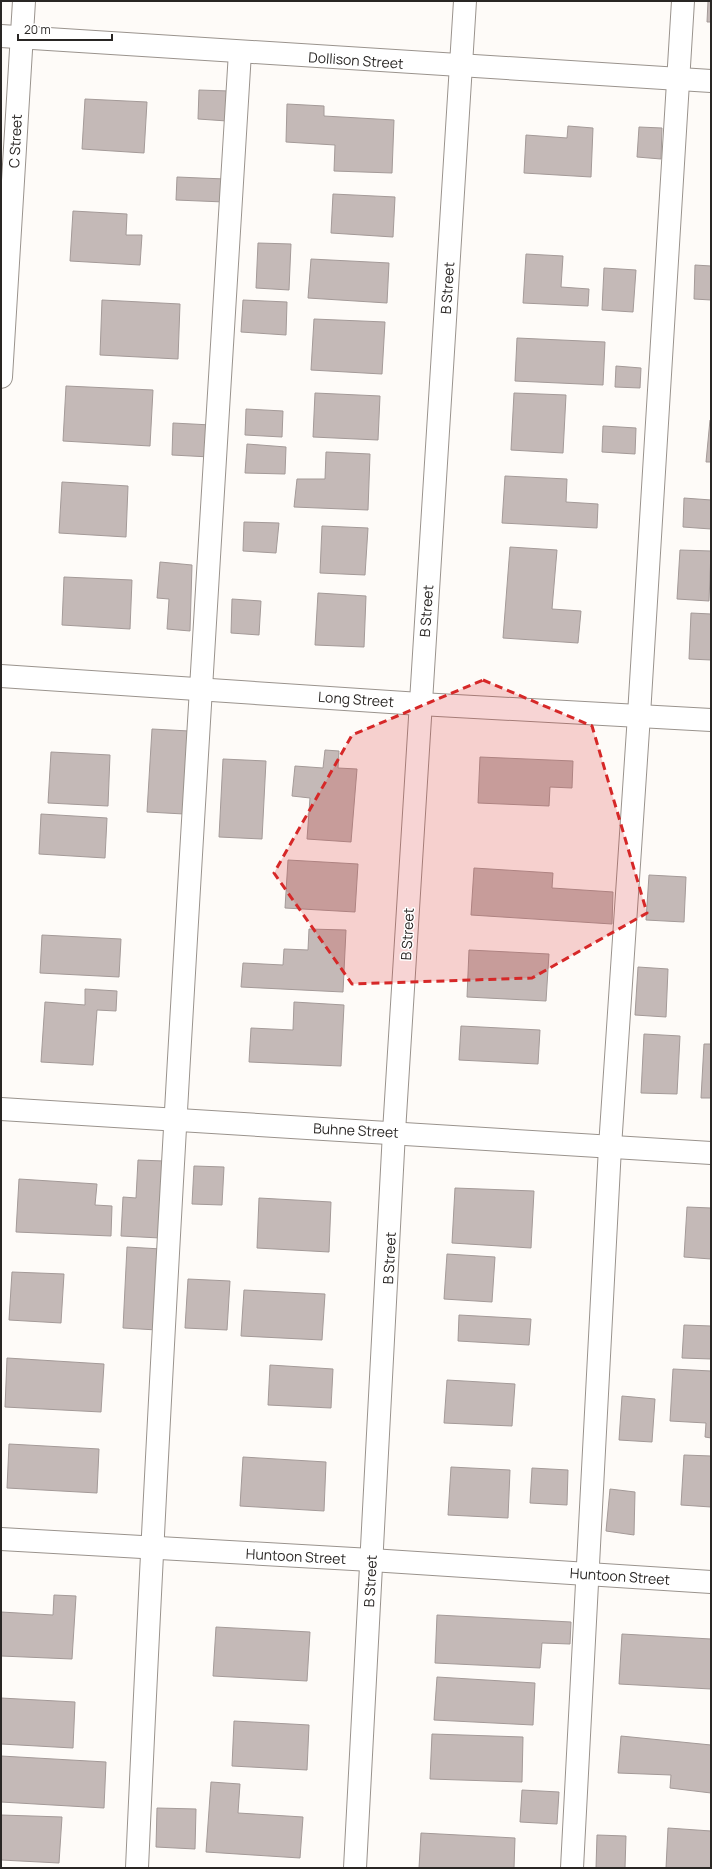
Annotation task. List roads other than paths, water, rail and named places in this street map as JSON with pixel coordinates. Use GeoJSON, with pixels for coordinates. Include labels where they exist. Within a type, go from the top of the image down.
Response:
{"type":"FeatureCollection","features":[{"type":"Feature","properties":{"kind":"street","name":"C Street"},"geometry":{"type":"LineString","coordinates":[[1,363],[11,37],[24,1]]}},
{"type":"Feature","properties":{"kind":"street","name":"B Street"},"geometry":{"type":"LineString","coordinates":[[355,1868],[394,1132],[465,1]]}},
{"type":"Feature","properties":{"kind":"street"},"geometry":{"type":"LineString","coordinates":[[572,1868],[589,1573],[610,1147],[639,715],[683,1]]}},
{"type":"Feature","properties":{"kind":"street","name":"Dollison Street"},"geometry":{"type":"LineString","coordinates":[[11,37],[711,81]]}},
{"type":"Feature","properties":{"kind":"street"},"geometry":{"type":"LineString","coordinates":[[137,1868],[151,1547],[175,1120],[240,52]]}},
{"type":"Feature","properties":{"kind":"street","name":"Long Street"},"geometry":{"type":"LineString","coordinates":[[1,676],[202,688],[420,704],[711,720]]}},
{"type":"Feature","properties":{"kind":"street","name":"Buhne Street"},"geometry":{"type":"LineString","coordinates":[[1,1109],[394,1132],[711,1153]]}},
{"type":"Feature","properties":{"kind":"street","name":"Huntoon Street"},"geometry":{"type":"LineString","coordinates":[[1,1539],[589,1573],[711,1582]]}}]}
